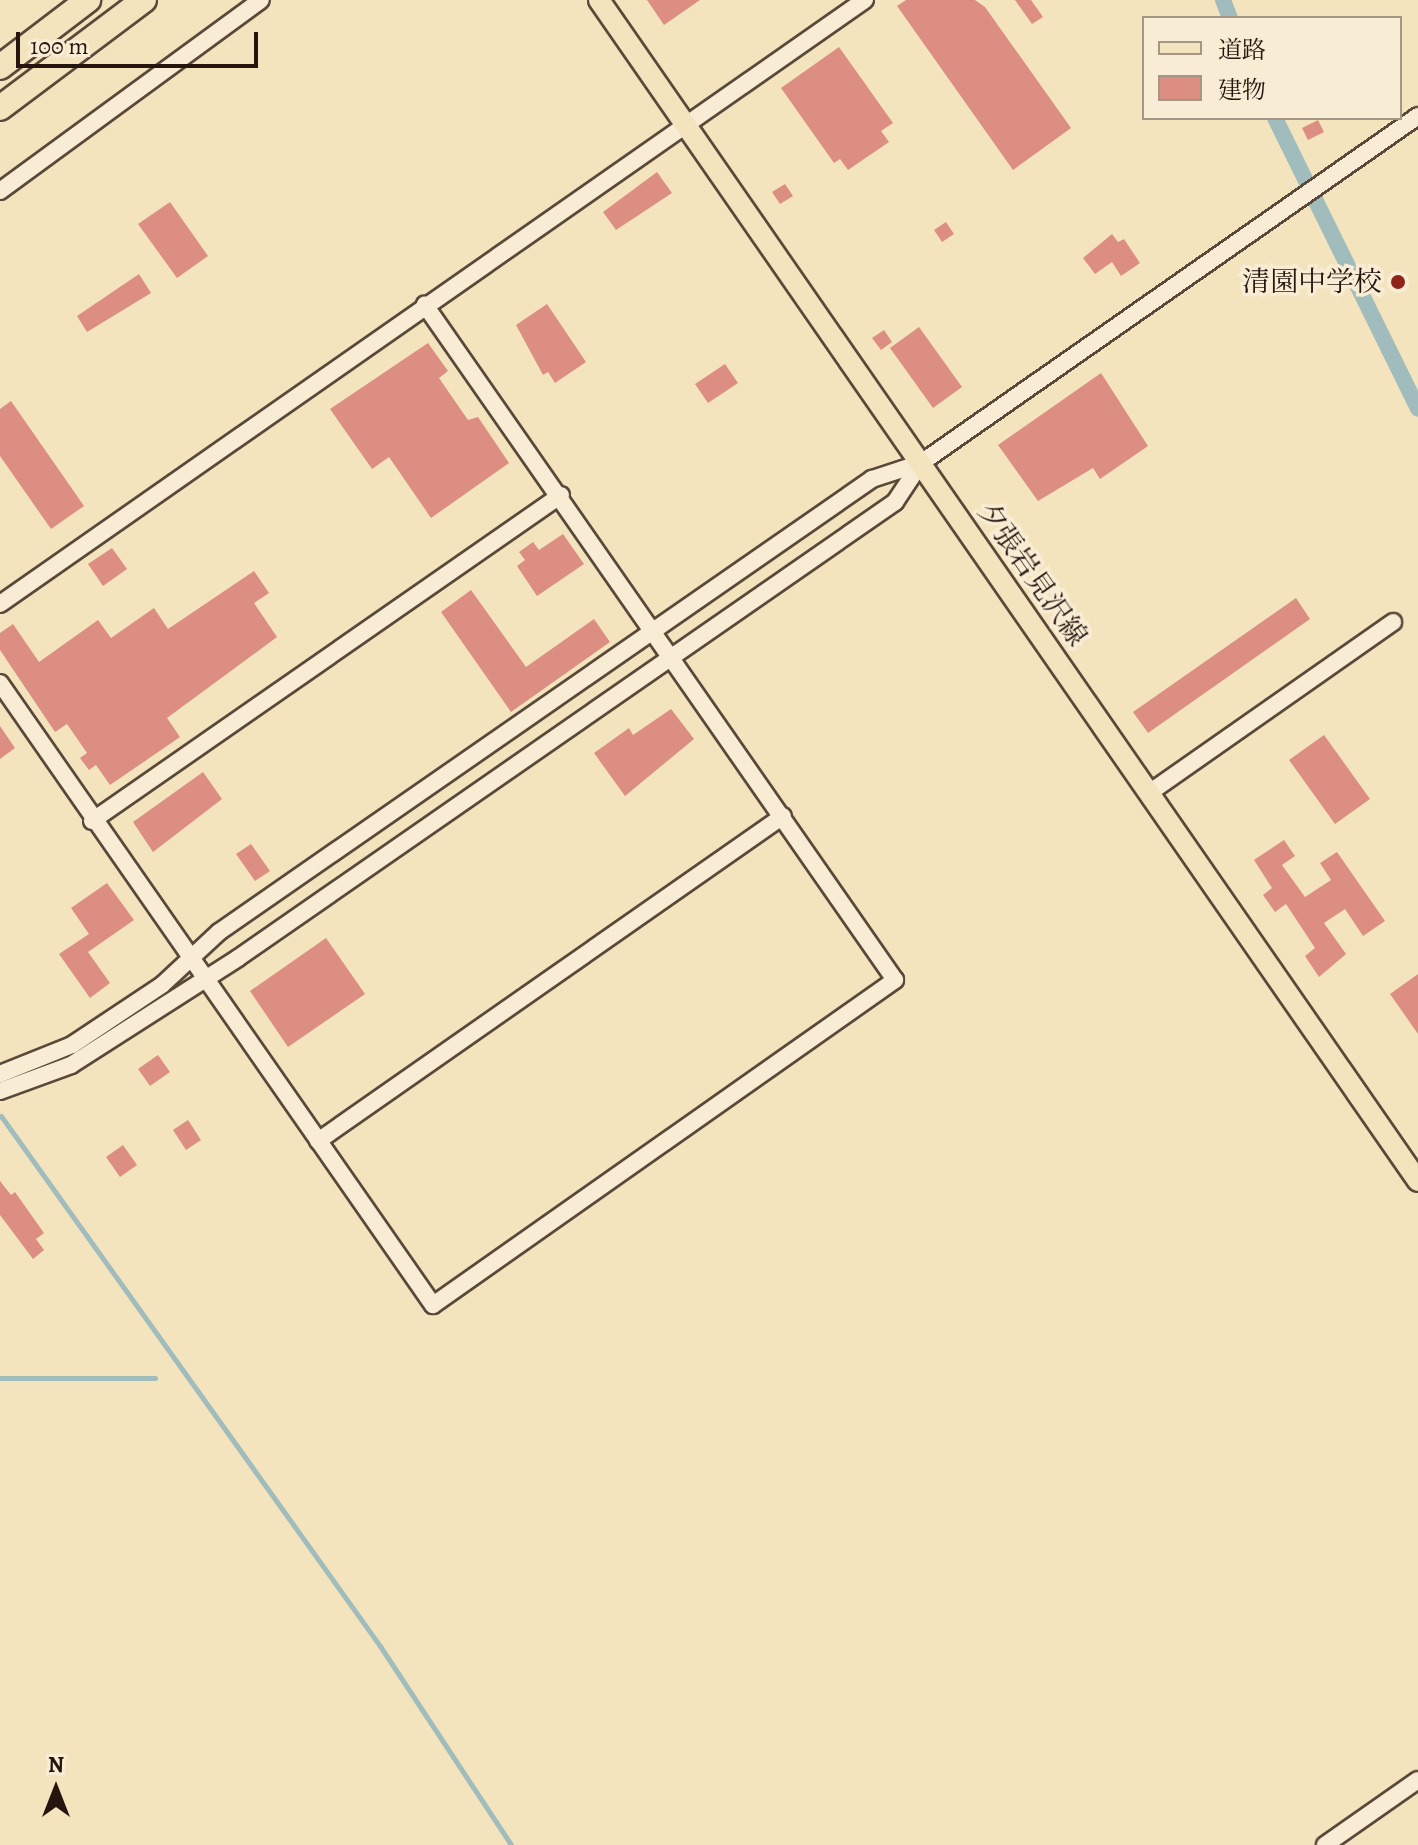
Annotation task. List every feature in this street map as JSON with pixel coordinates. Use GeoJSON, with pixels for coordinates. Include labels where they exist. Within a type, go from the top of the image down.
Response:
{"type":"FeatureCollection","features":[{"type":"Feature","properties":{"kind":"highway"},"geometry":{"type":"LineString","coordinates":[[0,67],[88,0]]}},
{"type":"Feature","properties":{"kind":"highway"},"geometry":{"type":"LineString","coordinates":[[0,108],[146,0]]}},
{"type":"Feature","properties":{"kind":"main road","name":"夕張岩見沢線"},"geometry":{"type":"LineString","coordinates":[[599,0],[1418,1181]]}},
{"type":"Feature","properties":{"kind":"street"},"geometry":{"type":"LineString","coordinates":[[0,191],[261,0]]}},
{"type":"Feature","properties":{"kind":"street"},"geometry":{"type":"LineString","coordinates":[[0,604],[865,0]]}},
{"type":"Feature","properties":{"kind":"street"},"geometry":{"type":"LineString","coordinates":[[0,1074],[72,1045],[190,961],[219,932],[872,479],[921,463],[1418,116]]}},
{"type":"Feature","properties":{"kind":"street"},"geometry":{"type":"LineString","coordinates":[[0,683],[92,821],[433,1305],[895,980],[674,656],[425,305]]}},
{"type":"Feature","properties":{"kind":"street"},"geometry":{"type":"LineString","coordinates":[[0,1091],[71,1065],[203,979],[895,502],[921,463]]}},
{"type":"Feature","properties":{"kind":"street"},"geometry":{"type":"LineString","coordinates":[[92,821],[561,495]]}},
{"type":"Feature","properties":{"kind":"street"},"geometry":{"type":"LineString","coordinates":[[1149,793],[1393,622]]}},
{"type":"Feature","properties":{"kind":"street"},"geometry":{"type":"LineString","coordinates":[[318,1141],[783,816]]}},
{"type":"Feature","properties":{"kind":"street"},"geometry":{"type":"LineString","coordinates":[[1325,1845],[1418,1780]]}},
{"type":"Feature","properties":{"kind":"building"},"geometry":{"type":"Polygon","coordinates":[[[647,0],[700,0],[664,25],[647,0]]]}},
{"type":"Feature","properties":{"kind":"building"},"geometry":{"type":"Polygon","coordinates":[[[906,0],[975,0],[985,7],[1071,128],[1013,170],[897,6],[906,0]]]}},
{"type":"Feature","properties":{"kind":"building"},"geometry":{"type":"Polygon","coordinates":[[[1015,0],[1031,0],[1043,17],[1032,24],[1015,0]]]}},
{"type":"Feature","properties":{"kind":"building"},"geometry":{"type":"Polygon","coordinates":[[[839,47],[893,123],[881,131],[889,142],[848,170],[840,159],[834,163],[781,88],[839,47]]]}},
{"type":"Feature","properties":{"kind":"building"},"geometry":{"type":"Polygon","coordinates":[[[1318,120],[1324,132],[1308,140],[1302,128],[1318,120]]]}},
{"type":"Feature","properties":{"kind":"building"},"geometry":{"type":"Polygon","coordinates":[[[657,172],[672,193],[616,230],[603,212],[657,172]]]}},
{"type":"Feature","properties":{"kind":"building"},"geometry":{"type":"Polygon","coordinates":[[[785,184],[793,196],[780,204],[772,192],[785,184]]]}},
{"type":"Feature","properties":{"kind":"building"},"geometry":{"type":"Polygon","coordinates":[[[170,202],[208,256],[177,278],[138,224],[170,202]]]}},
{"type":"Feature","properties":{"kind":"building"},"geometry":{"type":"Polygon","coordinates":[[[946,222],[954,234],[942,242],[934,230],[946,222]]]}},
{"type":"Feature","properties":{"kind":"building"},"geometry":{"type":"Polygon","coordinates":[[[1112,234],[1118,242],[1124,239],[1140,263],[1121,276],[1112,262],[1095,274],[1083,258],[1112,234]]]}},
{"type":"Feature","properties":{"kind":"building"},"geometry":{"type":"Polygon","coordinates":[[[139,274],[151,293],[87,332],[77,316],[139,274]]]}},
{"type":"Feature","properties":{"kind":"building"},"geometry":{"type":"Polygon","coordinates":[[[547,304],[586,362],[555,383],[548,372],[543,375],[516,325],[547,304]]]}},
{"type":"Feature","properties":{"kind":"building"},"geometry":{"type":"Polygon","coordinates":[[[919,327],[962,387],[933,408],[890,348],[919,327]]]}},
{"type":"Feature","properties":{"kind":"building"},"geometry":{"type":"Polygon","coordinates":[[[884,330],[892,342],[881,350],[872,338],[884,330]]]}},
{"type":"Feature","properties":{"kind":"building"},"geometry":{"type":"Polygon","coordinates":[[[428,343],[448,371],[439,378],[468,420],[478,417],[509,463],[431,518],[389,457],[372,469],[330,409],[428,343]]]}},
{"type":"Feature","properties":{"kind":"building"},"geometry":{"type":"Polygon","coordinates":[[[725,364],[738,383],[708,403],[695,384],[725,364]]]}},
{"type":"Feature","properties":{"kind":"building"},"geometry":{"type":"Polygon","coordinates":[[[1101,373],[1148,446],[1100,479],[1093,468],[1038,501],[998,445],[1101,373]]]}},
{"type":"Feature","properties":{"kind":"building"},"geometry":{"type":"Polygon","coordinates":[[[11,401],[84,506],[51,529],[0,456],[0,409],[11,401]]]}},
{"type":"Feature","properties":{"kind":"building"},"geometry":{"type":"Polygon","coordinates":[[[563,534],[584,564],[537,596],[517,566],[525,560],[519,552],[533,542],[539,550],[563,534]]]}},
{"type":"Feature","properties":{"kind":"building"},"geometry":{"type":"Polygon","coordinates":[[[112,548],[127,569],[103,586],[88,564],[112,548]]]}},
{"type":"Feature","properties":{"kind":"building"},"geometry":{"type":"Polygon","coordinates":[[[254,571],[269,593],[254,603],[277,637],[167,718],[180,737],[110,785],[96,765],[89,770],[80,758],[87,753],[67,724],[55,732],[0,650],[0,633],[13,624],[39,662],[98,620],[111,638],[154,608],[168,629],[254,571]]]}},
{"type":"Feature","properties":{"kind":"building"},"geometry":{"type":"Polygon","coordinates":[[[471,590],[526,667],[594,619],[610,642],[511,712],[441,612],[471,590]]]}},
{"type":"Feature","properties":{"kind":"building"},"geometry":{"type":"Polygon","coordinates":[[[1296,598],[1310,619],[1148,733],[1133,712],[1296,598]]]}},
{"type":"Feature","properties":{"kind":"building"},"geometry":{"type":"Polygon","coordinates":[[[671,709],[694,739],[625,796],[594,753],[629,728],[633,735],[671,709]]]}},
{"type":"Feature","properties":{"kind":"building"},"geometry":{"type":"Polygon","coordinates":[[[0,726],[15,748],[0,759],[0,726]]]}},
{"type":"Feature","properties":{"kind":"building"},"geometry":{"type":"Polygon","coordinates":[[[1324,735],[1370,799],[1335,824],[1289,760],[1324,735]]]}},
{"type":"Feature","properties":{"kind":"building"},"geometry":{"type":"Polygon","coordinates":[[[203,772],[222,799],[153,852],[133,822],[203,772]]]}},
{"type":"Feature","properties":{"kind":"building"},"geometry":{"type":"Polygon","coordinates":[[[1284,840],[1295,856],[1282,865],[1305,897],[1331,880],[1320,863],[1337,852],[1385,921],[1363,936],[1345,909],[1324,923],[1346,954],[1319,977],[1305,956],[1315,948],[1286,904],[1275,912],[1263,895],[1272,888],[1254,860],[1284,840]]]}},
{"type":"Feature","properties":{"kind":"building"},"geometry":{"type":"Polygon","coordinates":[[[251,844],[270,871],[255,881],[236,854],[251,844]]]}},
{"type":"Feature","properties":{"kind":"building"},"geometry":{"type":"Polygon","coordinates":[[[107,883],[134,920],[88,952],[110,983],[90,998],[59,954],[89,934],[71,908],[107,883]]]}},
{"type":"Feature","properties":{"kind":"building"},"geometry":{"type":"Polygon","coordinates":[[[326,938],[365,994],[288,1047],[250,991],[326,938]]]}},
{"type":"Feature","properties":{"kind":"building"},"geometry":{"type":"Polygon","coordinates":[[[1418,974],[1418,1034],[1390,994],[1418,974]]]}},
{"type":"Feature","properties":{"kind":"building"},"geometry":{"type":"Polygon","coordinates":[[[158,1055],[170,1072],[150,1086],[138,1069],[158,1055]]]}},
{"type":"Feature","properties":{"kind":"building"},"geometry":{"type":"Polygon","coordinates":[[[188,1120],[201,1140],[186,1150],[173,1130],[188,1120]]]}},
{"type":"Feature","properties":{"kind":"building"},"geometry":{"type":"Polygon","coordinates":[[[123,1145],[137,1165],[120,1177],[106,1157],[123,1145]]]}},
{"type":"Feature","properties":{"kind":"building"},"geometry":{"type":"Polygon","coordinates":[[[0,1181],[11,1195],[15,1192],[44,1233],[36,1239],[44,1250],[33,1259],[0,1215],[0,1181]]]}},
{"type":"Feature","properties":{"kind":"waterway"},"geometry":{"type":"LineString","coordinates":[[1223,0],[1229,16]]}},
{"type":"Feature","properties":{"kind":"waterway"},"geometry":{"type":"LineString","coordinates":[[1276,120],[1418,409]]}},
{"type":"Feature","properties":{"kind":"waterway"},"geometry":{"type":"LineString","coordinates":[[1,1116],[380,1646],[511,1845]]}},
{"type":"Feature","properties":{"kind":"waterway"},"geometry":{"type":"LineString","coordinates":[[0,1378],[155,1378]]}},
{"type":"Feature","properties":{"kind":"place","name":"清園中学校"},"geometry":{"type":"Point","coordinates":[1398,282]}}]}
